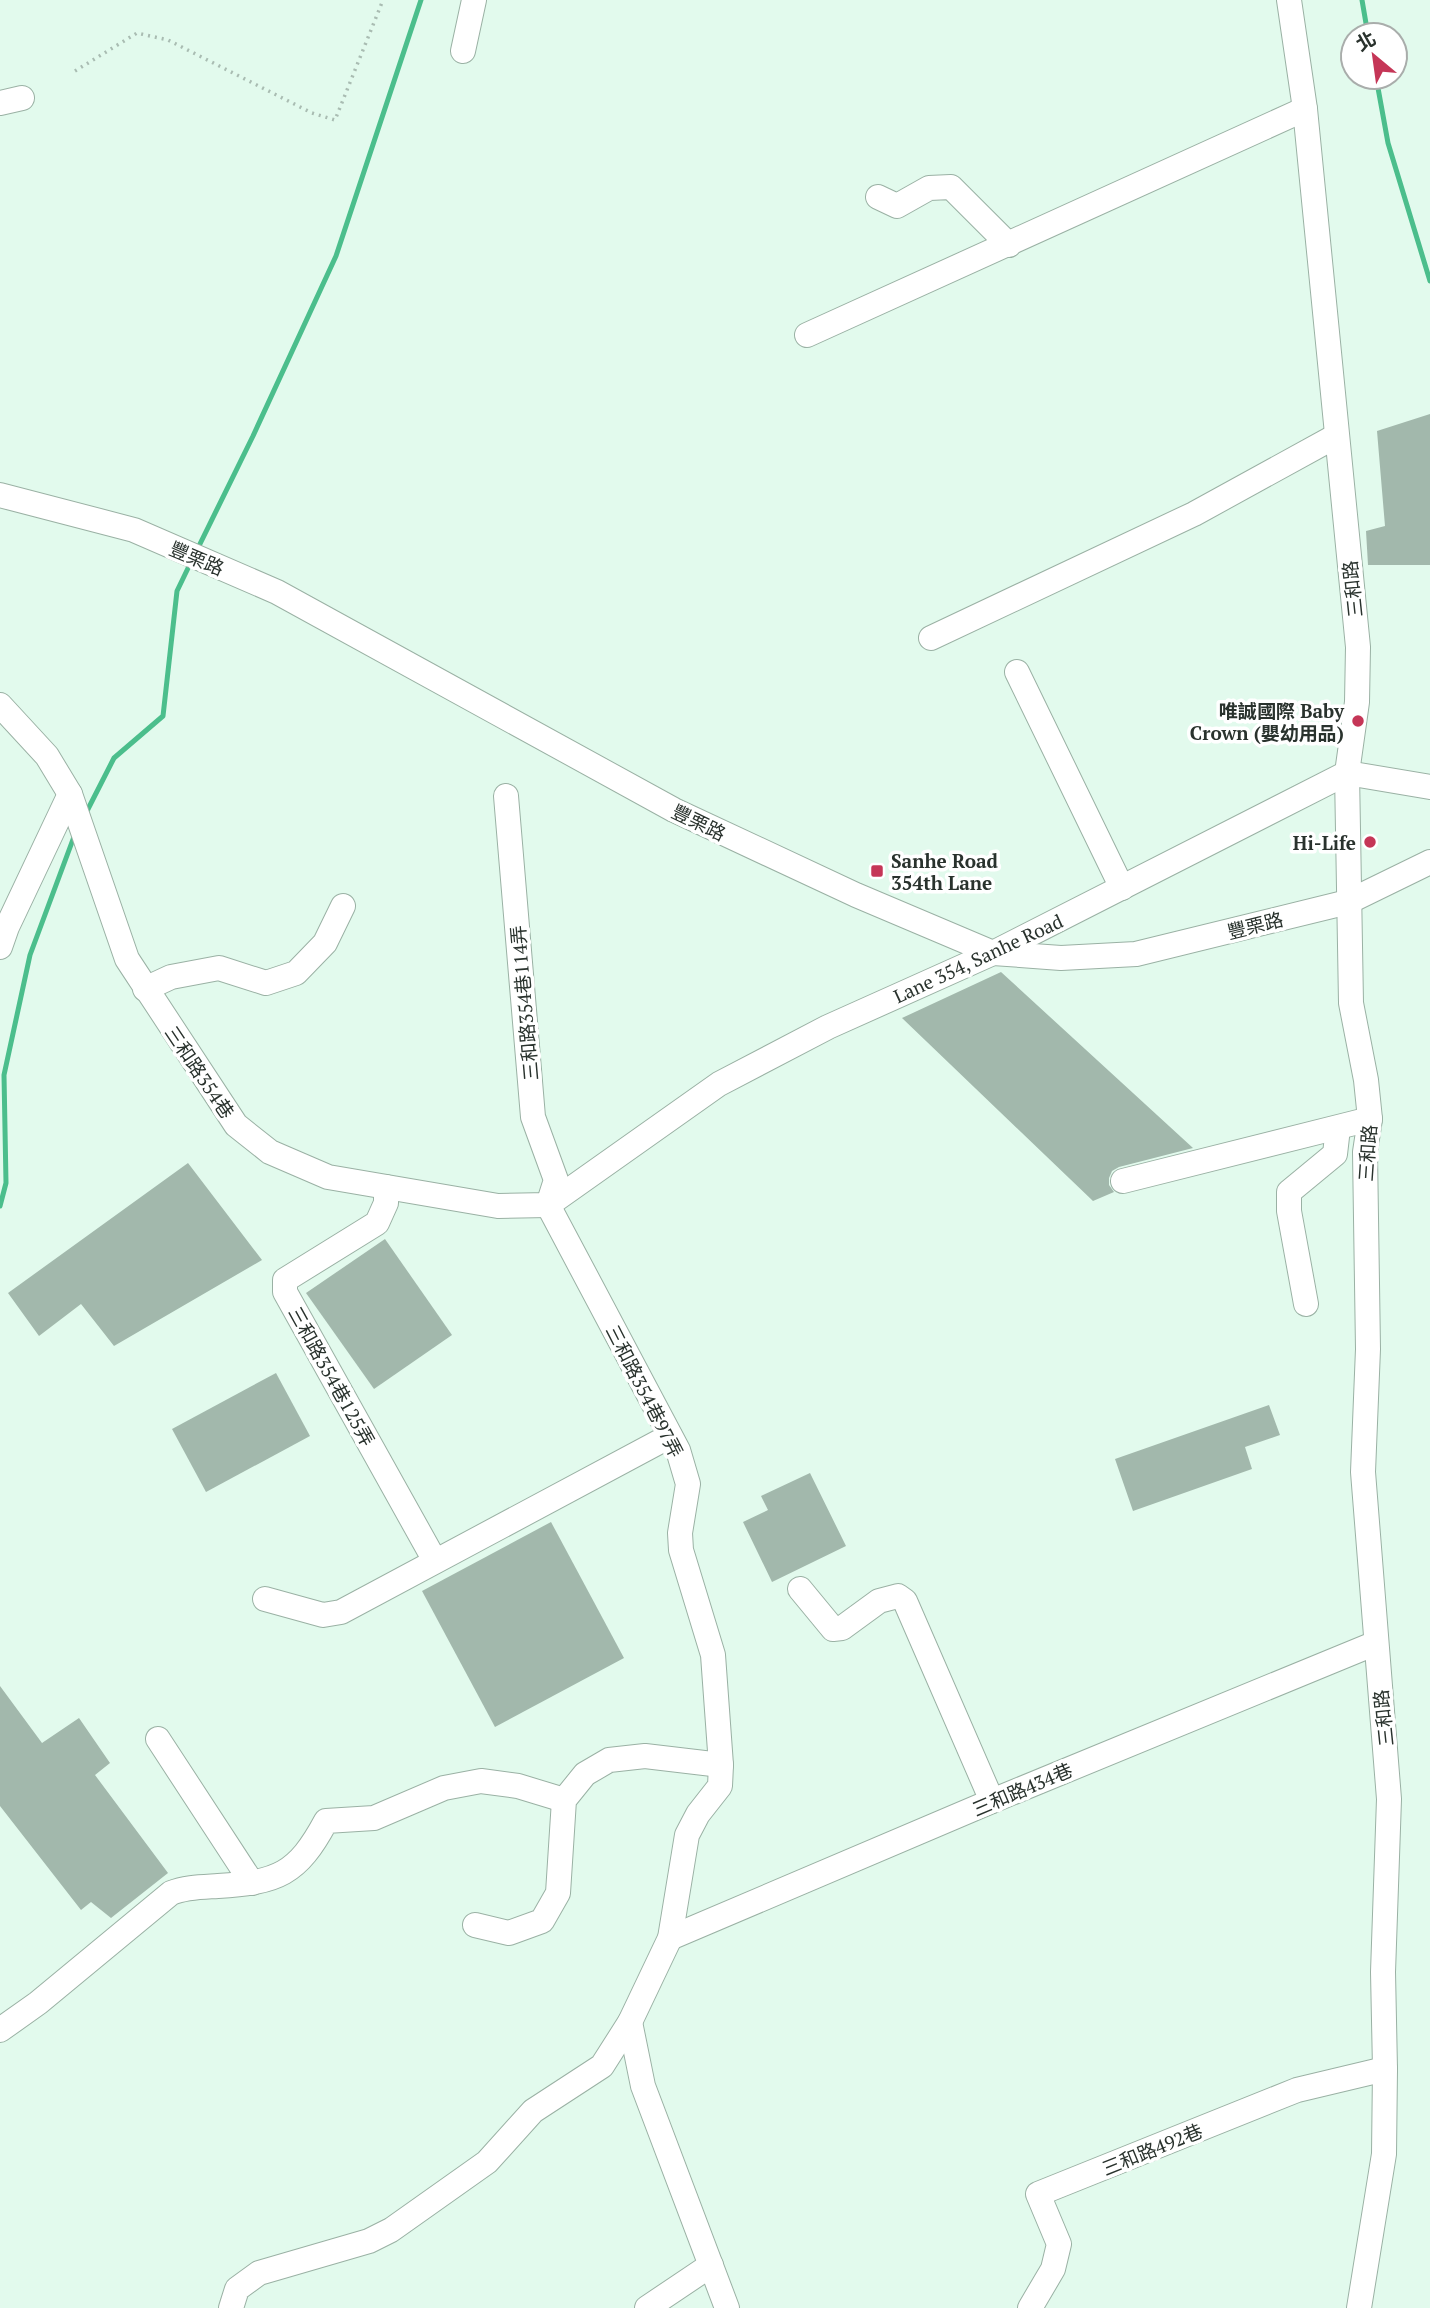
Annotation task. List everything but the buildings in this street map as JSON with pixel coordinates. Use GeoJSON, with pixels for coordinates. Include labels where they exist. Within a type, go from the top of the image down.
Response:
{"type":"FeatureCollection","features":[{"type":"Feature","properties":{"kind":"street"},"geometry":{"type":"LineString","coordinates":[[463,51],[474,0]]}},
{"type":"Feature","properties":{"kind":"street","name":"三和路"},"geometry":{"type":"LineString","coordinates":[[1289,0],[1305,109],[1358,648],[1357,702],[1347,772],[1351,1003],[1366,1080],[1370,1119],[1365,1152],[1368,1349],[1363,1472],[1389,1799],[1382,1972],[1384,2154],[1359,2308]]}},
{"type":"Feature","properties":{"kind":"street"},"geometry":{"type":"LineString","coordinates":[[807,335],[1305,109]]}},
{"type":"Feature","properties":{"kind":"street"},"geometry":{"type":"LineString","coordinates":[[878,197],[897,206],[929,188],[951,187],[1009,245]]}},
{"type":"Feature","properties":{"kind":"street"},"geometry":{"type":"LineString","coordinates":[[931,638],[1194,513],[1336,436]]}},
{"type":"Feature","properties":{"kind":"street","name":"豐栗路"},"geometry":{"type":"LineString","coordinates":[[0,495],[134,530],[276,593],[674,810],[856,895],[993,953],[1061,958],[1136,954],[1349,902],[1430,862]]}},
{"type":"Feature","properties":{"kind":"street"},"geometry":{"type":"LineString","coordinates":[[1017,672],[1122,888]]}},
{"type":"Feature","properties":{"kind":"street","name":"三和路354巷"},"geometry":{"type":"LineString","coordinates":[[0,705],[47,756],[70,794],[127,959],[236,1125],[270,1152],[328,1177],[498,1206],[548,1205]]}},
{"type":"Feature","properties":{"kind":"street"},"geometry":{"type":"LineString","coordinates":[[1347,772],[1430,787]]}},
{"type":"Feature","properties":{"kind":"street","name":"Lane 354, Sanhe Road"},"geometry":{"type":"LineString","coordinates":[[548,1205],[719,1084],[828,1027],[993,953],[1347,772]]}},
{"type":"Feature","properties":{"kind":"street"},"geometry":{"type":"LineString","coordinates":[[0,947],[70,794]]}},
{"type":"Feature","properties":{"kind":"street","name":"三和路354巷114弄"},"geometry":{"type":"LineString","coordinates":[[506,796],[533,1117],[556,1180],[548,1205]]}},
{"type":"Feature","properties":{"kind":"street"},"geometry":{"type":"LineString","coordinates":[[145,989],[171,977],[219,968],[266,983],[296,973],[325,943],[343,906]]}},
{"type":"Feature","properties":{"kind":"street"},"geometry":{"type":"LineString","coordinates":[[1123,1181],[1370,1119]]}},
{"type":"Feature","properties":{"kind":"street"},"geometry":{"type":"LineString","coordinates":[[1306,1304],[1289,1211],[1289,1192],[1335,1154],[1338,1128]]}},
{"type":"Feature","properties":{"kind":"street","name":"三和路354巷125弄"},"geometry":{"type":"LineString","coordinates":[[386,1186],[386,1203],[377,1223],[285,1280],[285,1292],[435,1561]]}},
{"type":"Feature","properties":{"kind":"street","name":"三和路354巷97弄"},"geometry":{"type":"LineString","coordinates":[[231,2308],[237,2289],[259,2273],[369,2241],[380,2235],[487,2162],[533,2111],[601,2066],[630,2022],[670,1938],[687,1835],[698,1814],[720,1786],[721,1765],[713,1655],[681,1549],[680,1533],[688,1484],[678,1450],[548,1205]]}},
{"type":"Feature","properties":{"kind":"street"},"geometry":{"type":"LineString","coordinates":[[265,1599],[323,1615],[341,1612],[670,1436]]}},
{"type":"Feature","properties":{"kind":"street"},"geometry":{"type":"LineString","coordinates":[[800,1589],[833,1629],[842,1628],[879,1601],[898,1596],[905,1601],[992,1801]]}},
{"type":"Feature","properties":{"kind":"street","name":"三和路434巷"},"geometry":{"type":"LineString","coordinates":[[670,1938],[992,1801],[1376,1643]]}},
{"type":"Feature","properties":{"kind":"street"},"geometry":{"type":"LineString","coordinates":[[158,1739],[252,1883]]}},
{"type":"Feature","properties":{"kind":"street"},"geometry":{"type":"LineString","coordinates":[[475,1925],[509,1933],[542,1921],[558,1893],[564,1800],[585,1774],[609,1760],[645,1756],[721,1765]]}},
{"type":"Feature","properties":{"kind":"street"},"geometry":{"type":"LineString","coordinates":[[0,2030],[171,1893],[183,1888],[252,1883],[271,1878],[292,1868],[315,1841],[326,1822],[374,1818],[444,1788],[481,1781],[518,1786],[564,1800]]}},
{"type":"Feature","properties":{"kind":"street"},"geometry":{"type":"LineString","coordinates":[[630,2022],[643,2086],[727,2308]]}},
{"type":"Feature","properties":{"kind":"street","name":"三和路492巷"},"geometry":{"type":"LineString","coordinates":[[1030,2308],[1053,2269],[1059,2244],[1038,2194],[1297,2090],[1385,2069]]}},
{"type":"Feature","properties":{"kind":"street"},"geometry":{"type":"LineString","coordinates":[[648,2308],[711,2264]]}},
{"type":"Feature","properties":{"kind":"path"},"geometry":{"type":"LineString","coordinates":[[75,71],[137,33],[168,40],[312,113],[335,120],[383,0]]}},
{"type":"Feature","properties":{"kind":"waterway"},"geometry":{"type":"LineString","coordinates":[[197,550],[336,256],[421,0]]}},
{"type":"Feature","properties":{"kind":"waterway"},"geometry":{"type":"LineString","coordinates":[[1362,0],[1366,21]]}},
{"type":"Feature","properties":{"kind":"waterway"},"geometry":{"type":"LineString","coordinates":[[1379,91],[1388,143],[1430,281]]}},
{"type":"Feature","properties":{"kind":"waterway"},"geometry":{"type":"LineString","coordinates":[[86,813],[114,758],[163,716],[177,591],[191,562]]}},
{"type":"Feature","properties":{"kind":"waterway"},"geometry":{"type":"LineString","coordinates":[[0,1206],[6,1183],[4,1075],[30,955],[75,834]]}},
{"type":"Feature","properties":{"kind":"place","name":"唯誠國際 Baby Crown (嬰幼用品)"},"geometry":{"type":"Point","coordinates":[1358,721]}},
{"type":"Feature","properties":{"kind":"place","name":"Hi-Life"},"geometry":{"type":"Point","coordinates":[1370,842]}},
{"type":"Feature","properties":{"kind":"place","name":"Sanhe Road 354th Lane"},"geometry":{"type":"Point","coordinates":[877,871]}}]}
